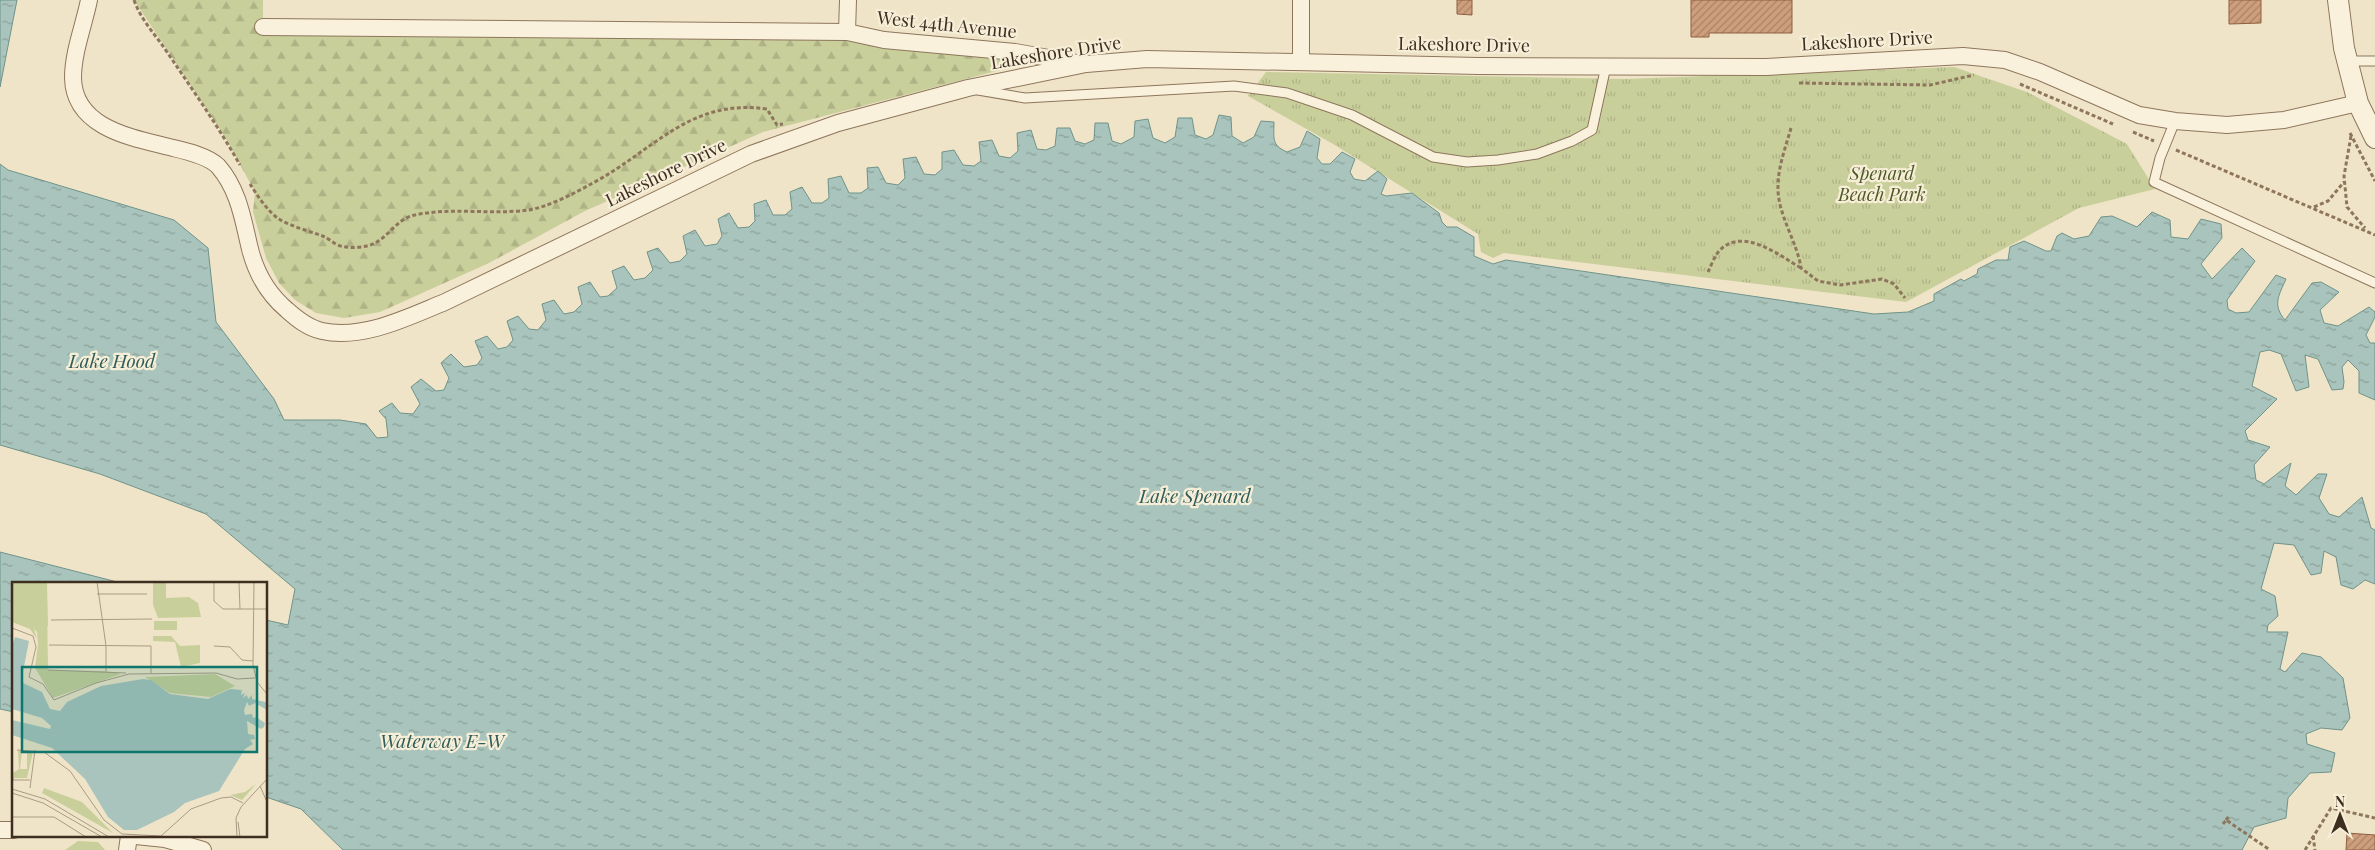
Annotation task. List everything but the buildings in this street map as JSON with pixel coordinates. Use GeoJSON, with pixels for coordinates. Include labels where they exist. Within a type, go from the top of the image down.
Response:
{"type":"FeatureCollection","features":[{"type":"Feature","properties":{"kind":"street","name":"Lakeshore Drive"},"geometry":{"type":"LineString","coordinates":[[89,0],[73,79],[77,96],[83,108],[98,123],[120,134],[190,152],[216,164],[231,182],[244,218],[251,251],[264,284],[278,303],[299,321],[321,331],[352,333],[394,322],[445,302],[751,154],[838,123],[968,88],[1086,64],[1147,59],[1479,66],[1766,67],[1963,56],[2005,60],[2040,72],[2140,114],[2175,121],[2227,125],[2284,120],[2358,103]]}},
{"type":"Feature","properties":{"kind":"street"},"geometry":{"type":"LineString","coordinates":[[847,32],[848,0]]}},
{"type":"Feature","properties":{"kind":"street"},"geometry":{"type":"LineString","coordinates":[[1301,0],[1301,61]]}},
{"type":"Feature","properties":{"kind":"street"},"geometry":{"type":"LineString","coordinates":[[2338,0],[2348,61],[2358,103],[2375,138]]}},
{"type":"Feature","properties":{"kind":"street","name":"West 44th Avenue"},"geometry":{"type":"LineString","coordinates":[[263,27],[847,32],[884,40],[1015,52],[1086,64]]}},
{"type":"Feature","properties":{"kind":"street"},"geometry":{"type":"LineString","coordinates":[[155,838],[203,850]]}},
{"type":"Feature","properties":{"kind":"lane"},"geometry":{"type":"LineString","coordinates":[[2348,61],[2375,61]]}},
{"type":"Feature","properties":{"kind":"lane"},"geometry":{"type":"LineString","coordinates":[[968,88],[1025,98],[1234,86],[1287,93],[1352,115],[1433,157],[1467,162],[1498,160],[1536,154],[1572,141],[1592,130],[1606,66]]}},
{"type":"Feature","properties":{"kind":"lane"},"geometry":{"type":"LineString","coordinates":[[2175,121],[2160,158],[2154,182],[2375,283]]}},
{"type":"Feature","properties":{"kind":"path"},"geometry":{"type":"LineString","coordinates":[[134,0],[141,17],[219,129],[242,169]]}},
{"type":"Feature","properties":{"kind":"path"},"geometry":{"type":"LineString","coordinates":[[1796,83],[1930,85],[1981,73]]}},
{"type":"Feature","properties":{"kind":"path"},"geometry":{"type":"LineString","coordinates":[[2015,82],[2121,127]]}},
{"type":"Feature","properties":{"kind":"path"},"geometry":{"type":"LineString","coordinates":[[246,176],[255,192],[278,218],[329,239],[338,245],[354,247],[375,243],[413,215],[452,210],[490,212],[530,210],[547,204],[592,184],[665,135],[702,114],[746,106],[767,109],[777,125],[787,123]]}},
{"type":"Feature","properties":{"kind":"path"},"geometry":{"type":"LineString","coordinates":[[1791,128],[1778,185],[1779,200],[1799,256],[1801,268]]}},
{"type":"Feature","properties":{"kind":"path"},"geometry":{"type":"LineString","coordinates":[[2130,131],[2375,234]]}},
{"type":"Feature","properties":{"kind":"path"},"geometry":{"type":"LineString","coordinates":[[2365,229],[2348,207],[2344,182],[2351,136],[2375,181]]}},
{"type":"Feature","properties":{"kind":"path"},"geometry":{"type":"LineString","coordinates":[[2313,207],[2328,201],[2344,182]]}},
{"type":"Feature","properties":{"kind":"path"},"geometry":{"type":"LineString","coordinates":[[1708,272],[1718,252],[1729,244],[1744,241],[1762,246],[1801,268],[1818,281],[1840,286],[1882,279],[1894,284],[1905,298]]}},
{"type":"Feature","properties":{"kind":"path"},"geometry":{"type":"LineString","coordinates":[[2305,850],[2331,808],[2375,818]]}},
{"type":"Feature","properties":{"kind":"path"},"geometry":{"type":"LineString","coordinates":[[2229,816],[2225,822],[2270,850]]}},
{"type":"Feature","properties":{"kind":"path"},"geometry":{"type":"LineString","coordinates":[[2313,836],[2315,850]]}},
{"type":"Feature","properties":{"kind":"green space"},"geometry":{"type":"Polygon","coordinates":[[[134,0],[263,0],[263,27],[847,32],[1000,60],[1004,69],[763,132],[585,211],[489,263],[380,312],[344,318],[316,313],[295,300],[279,283],[266,258],[253,212],[255,192],[225,137],[134,0]]]}},
{"type":"Feature","properties":{"kind":"green space","name":"Spenard Beach Park"},"geometry":{"type":"Polygon","coordinates":[[[1954,67],[2027,92],[2127,144],[2155,189],[2079,208],[1906,302],[1504,253],[1493,258],[1481,252],[1478,234],[1333,144],[1248,96],[1266,72],[1625,79],[1954,67]]]}},
{"type":"Feature","properties":{"kind":"green space"},"geometry":{"type":"Polygon","coordinates":[[[78,841],[98,842],[105,850],[65,850],[78,841]]]}},
{"type":"Feature","properties":{"kind":"water"},"geometry":{"type":"Polygon","coordinates":[[[0,0],[17,0],[0,87],[0,0]]]}},
{"type":"Feature","properties":{"kind":"water","name":"Lake Spenard"},"geometry":{"type":"Polygon","coordinates":[[[1219,115],[1231,117],[1232,136],[1243,143],[1254,137],[1261,121],[1274,122],[1274,140],[1278,147],[1287,152],[1300,147],[1307,131],[1320,139],[1317,158],[1322,164],[1330,164],[1342,152],[1355,159],[1350,172],[1354,179],[1365,181],[1378,171],[1387,179],[1381,194],[1386,196],[1412,193],[1439,213],[1442,222],[1447,227],[1457,227],[1474,237],[1474,256],[1493,264],[1506,260],[1874,314],[1908,312],[1934,301],[1934,294],[1961,279],[1964,281],[1977,274],[1978,269],[1996,260],[2008,260],[2010,247],[2024,241],[2046,251],[2051,251],[2057,236],[2062,233],[2074,239],[2089,236],[2101,217],[2112,216],[2137,227],[2152,212],[2170,220],[2171,237],[2188,239],[2201,219],[2221,224],[2222,238],[2201,264],[2212,279],[2242,248],[2255,261],[2227,300],[2228,309],[2236,313],[2249,312],[2276,275],[2286,279],[2278,300],[2279,310],[2285,320],[2312,283],[2321,282],[2339,292],[2320,310],[2324,323],[2338,326],[2369,307],[2375,312],[2375,317],[2366,335],[2370,343],[2375,343],[2375,400],[2359,393],[2359,371],[2348,360],[2342,367],[2343,389],[2332,390],[2318,359],[2305,355],[2309,387],[2296,391],[2281,354],[2269,350],[2260,352],[2252,386],[2277,399],[2245,431],[2248,440],[2270,447],[2254,465],[2256,480],[2264,484],[2291,463],[2285,486],[2296,495],[2318,474],[2327,474],[2319,498],[2329,514],[2339,517],[2362,497],[2371,528],[2375,530],[2375,584],[2365,580],[2353,589],[2341,585],[2336,557],[2324,551],[2321,573],[2311,575],[2294,545],[2274,543],[2261,589],[2275,596],[2278,616],[2268,625],[2267,632],[2288,632],[2280,669],[2285,672],[2302,653],[2321,657],[2343,678],[2350,718],[2342,730],[2321,728],[2306,734],[2307,744],[2335,753],[2331,772],[2310,773],[2288,798],[2286,818],[2254,827],[2242,850],[343,850],[301,809],[268,798],[268,620],[288,625],[295,589],[206,514],[100,474],[0,445],[0,164],[8,170],[174,220],[208,248],[216,322],[274,399],[284,420],[340,420],[366,424],[377,438],[388,437],[386,419],[379,411],[392,403],[400,413],[413,414],[420,404],[411,387],[421,379],[436,391],[444,390],[449,378],[441,363],[451,354],[464,367],[477,365],[482,358],[475,341],[487,336],[498,349],[507,347],[513,340],[507,321],[518,316],[529,329],[538,330],[546,320],[542,304],[554,300],[564,314],[574,312],[582,304],[578,287],[590,282],[600,297],[608,296],[617,288],[612,271],[624,266],[634,280],[645,278],[653,270],[647,252],[658,248],[670,263],[680,261],[687,254],[683,236],[695,230],[705,246],[717,244],[722,236],[718,219],[729,213],[738,228],[749,227],[755,221],[754,204],[766,200],[773,215],[785,215],[792,209],[790,192],[802,187],[812,203],[822,203],[829,198],[828,179],[841,176],[849,193],[861,193],[868,188],[867,168],[878,167],[886,183],[898,185],[905,178],[903,159],[916,157],[924,174],[935,175],[942,169],[942,152],[954,150],[963,165],[974,166],[981,161],[979,142],[992,140],[999,156],[1010,158],[1018,151],[1017,133],[1031,130],[1037,149],[1046,150],[1055,146],[1057,128],[1070,128],[1075,141],[1085,144],[1094,140],[1095,123],[1108,123],[1112,141],[1121,144],[1134,137],[1135,121],[1148,119],[1153,138],[1165,143],[1175,137],[1178,118],[1192,118],[1195,135],[1206,139],[1213,135],[1219,115]]]}},
{"type":"Feature","properties":{"kind":"water"},"geometry":{"type":"Polygon","coordinates":[[[0,552],[117,582],[12,582],[12,712],[0,709],[0,552]]]}},
{"type":"Feature","properties":{"kind":"water label","name":"Lake Hood"},"geometry":{"type":"Point","coordinates":[112,361]}},
{"type":"Feature","properties":{"kind":"water label","name":"Waterway E-W"},"geometry":{"type":"Point","coordinates":[442,741]}}]}
